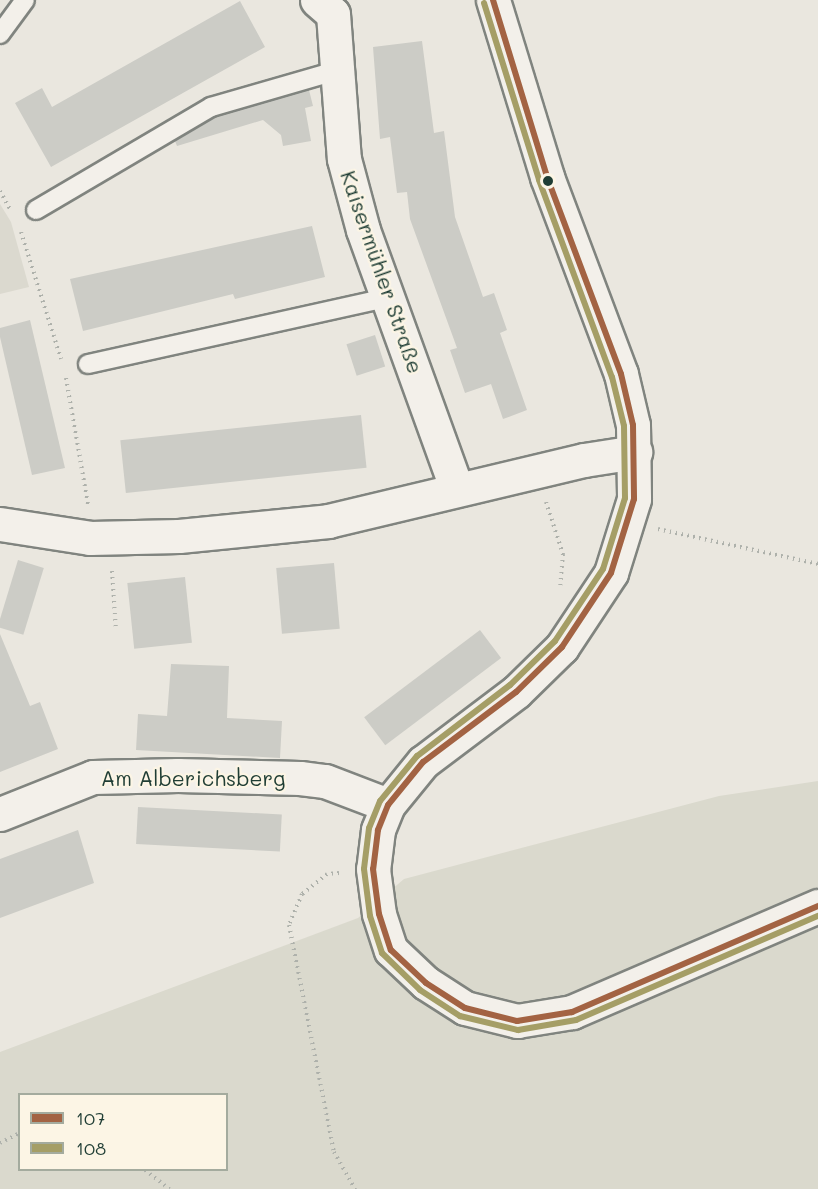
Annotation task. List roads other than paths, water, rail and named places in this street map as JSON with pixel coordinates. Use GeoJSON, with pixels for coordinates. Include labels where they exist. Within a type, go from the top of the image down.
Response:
{"type":"FeatureCollection","features":[{"type":"Feature","properties":{"kind":"street"},"geometry":{"type":"LineString","coordinates":[[493,0],[547,177],[615,356],[635,452],[629,522],[603,588],[562,647],[516,692],[423,762],[388,805],[378,830],[373,869],[379,914],[391,950],[426,983],[465,1008],[517,1021],[573,1012],[818,906]]}},
{"type":"Feature","properties":{"kind":"street","name":"Kaisermühler Straße"},"geometry":{"type":"LineString","coordinates":[[336,4],[336,71],[344,159],[363,230],[390,297],[457,489]]}},
{"type":"Feature","properties":{"kind":"street"},"geometry":{"type":"LineString","coordinates":[[0,524],[100,538],[179,536],[328,520],[532,471],[635,452]]}},
{"type":"Feature","properties":{"kind":"street","name":"Am Alberichsberg"},"geometry":{"type":"LineString","coordinates":[[0,814],[93,777],[300,778],[325,781],[388,805]]}},
{"type":"Feature","properties":{"kind":"lane"},"geometry":{"type":"LineString","coordinates":[[0,34],[25,0]]}},
{"type":"Feature","properties":{"kind":"lane"},"geometry":{"type":"LineString","coordinates":[[36,210],[211,107],[336,71]]}},
{"type":"Feature","properties":{"kind":"lane"},"geometry":{"type":"LineString","coordinates":[[88,364],[390,297]]}}]}
